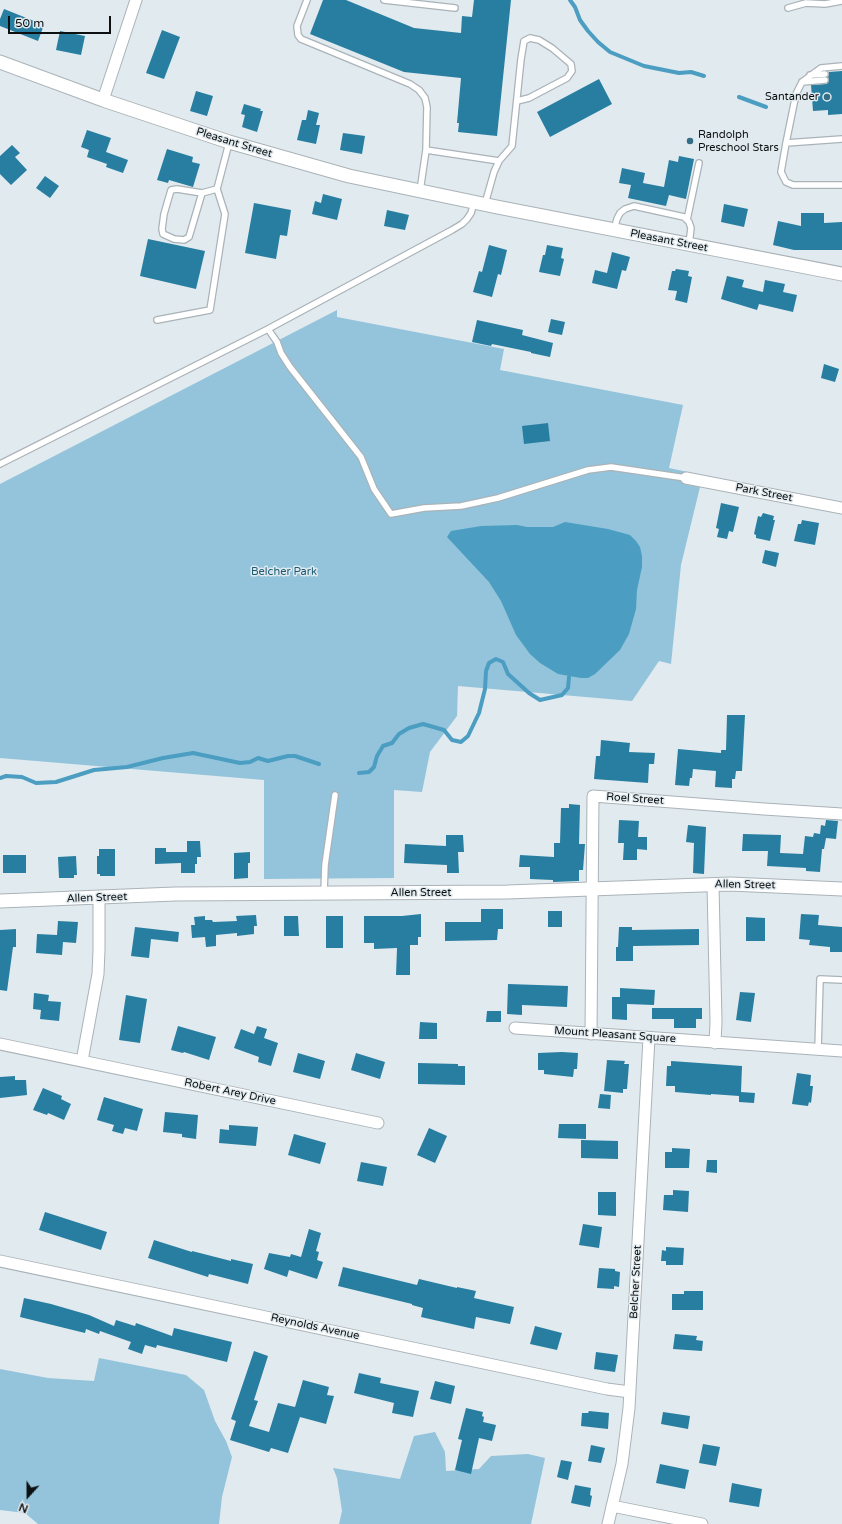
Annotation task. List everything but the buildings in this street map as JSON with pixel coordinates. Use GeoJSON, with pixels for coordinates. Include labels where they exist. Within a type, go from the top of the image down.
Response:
{"type":"FeatureCollection","features":[{"type":"Feature","properties":{"kind":"street"},"geometry":{"type":"LineString","coordinates":[[102,100],[136,0]]}},
{"type":"Feature","properties":{"kind":"street","name":"Pleasant Street"},"geometry":{"type":"LineString","coordinates":[[0,62],[102,100],[229,142],[349,176],[420,192],[842,274]]}},
{"type":"Feature","properties":{"kind":"street","name":"Park Street"},"geometry":{"type":"LineString","coordinates":[[686,478],[842,508]]}},
{"type":"Feature","properties":{"kind":"street","name":"Roel Street"},"geometry":{"type":"LineString","coordinates":[[591,1034],[593,796],[842,814]]}},
{"type":"Feature","properties":{"kind":"street"},"geometry":{"type":"LineString","coordinates":[[713,885],[716,1022],[715,1043]]}},
{"type":"Feature","properties":{"kind":"street","name":"Allen Street"},"geometry":{"type":"LineString","coordinates":[[0,901],[182,894],[486,893],[713,885],[763,885],[842,889]]}},
{"type":"Feature","properties":{"kind":"street"},"geometry":{"type":"LineString","coordinates":[[82,1061],[98,974],[98,898]]}},
{"type":"Feature","properties":{"kind":"street","name":"Mount Pleasant Square"},"geometry":{"type":"LineString","coordinates":[[515,1028],[842,1051]]}},
{"type":"Feature","properties":{"kind":"street","name":"Belcher Street"},"geometry":{"type":"LineString","coordinates":[[608,1524],[624,1448],[630,1392],[648,1038]]}},
{"type":"Feature","properties":{"kind":"street","name":"Robert Arey Drive"},"geometry":{"type":"LineString","coordinates":[[0,1044],[378,1123]]}},
{"type":"Feature","properties":{"kind":"street","name":"Reynolds Avenue"},"geometry":{"type":"LineString","coordinates":[[0,1261],[607,1389],[630,1392]]}},
{"type":"Feature","properties":{"kind":"street"},"geometry":{"type":"LineString","coordinates":[[612,1506],[702,1524]]}},
{"type":"Feature","properties":{"kind":"lane"},"geometry":{"type":"LineString","coordinates":[[307,0],[297,26],[298,36],[301,39],[410,84],[419,90],[425,98],[428,107],[426,150],[420,192]]}},
{"type":"Feature","properties":{"kind":"lane"},"geometry":{"type":"LineString","coordinates":[[384,0],[455,8]]}},
{"type":"Feature","properties":{"kind":"lane"},"geometry":{"type":"LineString","coordinates":[[788,8],[806,2],[818,2],[825,4],[842,1]]}},
{"type":"Feature","properties":{"kind":"lane"},"geometry":{"type":"LineString","coordinates":[[0,464],[268,329],[462,224],[469,216],[486,205],[494,172],[499,161],[512,146],[521,59],[524,41],[528,38],[532,38],[546,44],[571,64],[572,71],[567,78],[529,98],[517,102]]}},
{"type":"Feature","properties":{"kind":"lane"},"geometry":{"type":"LineString","coordinates":[[842,66],[821,68],[802,82],[796,94],[781,172],[783,179],[786,182],[797,186],[842,185]]}},
{"type":"Feature","properties":{"kind":"lane"},"geometry":{"type":"LineString","coordinates":[[810,75],[825,74]]}},
{"type":"Feature","properties":{"kind":"lane"},"geometry":{"type":"LineString","coordinates":[[802,82],[826,80]]}},
{"type":"Feature","properties":{"kind":"lane"},"geometry":{"type":"LineString","coordinates":[[786,143],[842,139]]}},
{"type":"Feature","properties":{"kind":"lane"},"geometry":{"type":"LineString","coordinates":[[157,320],[210,310],[225,214],[217,189],[229,142]]}},
{"type":"Feature","properties":{"kind":"lane"},"geometry":{"type":"LineString","coordinates":[[426,150],[499,161]]}},
{"type":"Feature","properties":{"kind":"lane"},"geometry":{"type":"LineString","coordinates":[[687,220],[699,163]]}},
{"type":"Feature","properties":{"kind":"lane"},"geometry":{"type":"LineString","coordinates":[[202,193],[189,238],[184,240],[174,239],[163,234],[162,229],[164,214],[171,190],[177,189],[202,193],[217,189]]}},
{"type":"Feature","properties":{"kind":"lane"},"geometry":{"type":"LineString","coordinates":[[614,230],[618,216],[631,206],[682,216],[687,220],[691,228],[689,245]]}},
{"type":"Feature","properties":{"kind":"lane"},"geometry":{"type":"LineString","coordinates":[[268,329],[277,342],[281,353],[290,367],[360,457],[374,489],[391,514],[424,508],[461,506],[498,498],[588,470],[611,468],[686,478]]}},
{"type":"Feature","properties":{"kind":"lane"},"geometry":{"type":"LineString","coordinates":[[324,894],[325,865],[335,795]]}},
{"type":"Feature","properties":{"kind":"lane"},"geometry":{"type":"LineString","coordinates":[[818,1050],[820,979],[842,980]]}},
{"type":"Feature","properties":{"kind":"green space","name":"Belcher Park"},"geometry":{"type":"Polygon","coordinates":[[[337,310],[337,317],[504,349],[500,370],[683,405],[669,468],[688,472],[685,484],[700,487],[681,565],[671,664],[659,661],[632,701],[458,686],[457,716],[430,752],[422,792],[394,790],[394,878],[264,879],[264,780],[0,758],[0,484],[337,310]]]}},
{"type":"Feature","properties":{"kind":"green space"},"geometry":{"type":"Polygon","coordinates":[[[99,1358],[186,1375],[204,1390],[215,1421],[226,1441],[232,1457],[222,1497],[219,1524],[38,1524],[25,1513],[0,1510],[0,1369],[48,1378],[94,1381],[99,1358]]]}},
{"type":"Feature","properties":{"kind":"green space"},"geometry":{"type":"Polygon","coordinates":[[[435,1432],[445,1452],[446,1471],[479,1469],[491,1456],[528,1454],[545,1458],[531,1524],[339,1524],[342,1511],[337,1478],[333,1468],[400,1479],[414,1436],[435,1432]]]}},
{"type":"Feature","properties":{"kind":"shaded area"},"geometry":{"type":"Polygon","coordinates":[[[565,522],[608,529],[630,535],[640,547],[642,556],[642,567],[637,590],[636,609],[629,634],[620,650],[595,674],[588,678],[558,674],[540,663],[530,654],[516,635],[501,601],[489,582],[447,537],[451,531],[481,526],[517,525],[527,527],[553,527],[565,522]]]}},
{"type":"Feature","properties":{"kind":"waterway"},"geometry":{"type":"LineString","coordinates":[[570,0],[575,7],[580,20],[588,31],[610,52],[644,66],[679,73],[691,72],[704,76]]}},
{"type":"Feature","properties":{"kind":"waterway"},"geometry":{"type":"LineString","coordinates":[[739,97],[766,107]]}},
{"type":"Feature","properties":{"kind":"waterway"},"geometry":{"type":"LineString","coordinates":[[359,773],[369,772],[374,767],[377,756],[383,746],[392,743],[399,734],[409,728],[423,724],[444,730],[452,740],[461,742],[468,736],[479,713],[485,689],[486,671],[489,663],[496,659],[503,662],[508,674],[529,693],[540,700],[562,695],[568,688],[569,677]]}},
{"type":"Feature","properties":{"kind":"waterway"},"geometry":{"type":"LineString","coordinates":[[0,778],[6,776],[22,777],[36,783],[56,782],[94,770],[127,767],[163,758],[193,753],[240,763],[250,762],[258,758],[268,761],[288,756],[295,756],[319,764]]}},
{"type":"Feature","properties":{"kind":"place","name":"Santander"},"geometry":{"type":"Point","coordinates":[827,97]}},
{"type":"Feature","properties":{"kind":"place","name":"Randolph Preschool Stars"},"geometry":{"type":"Point","coordinates":[690,141]}}]}
